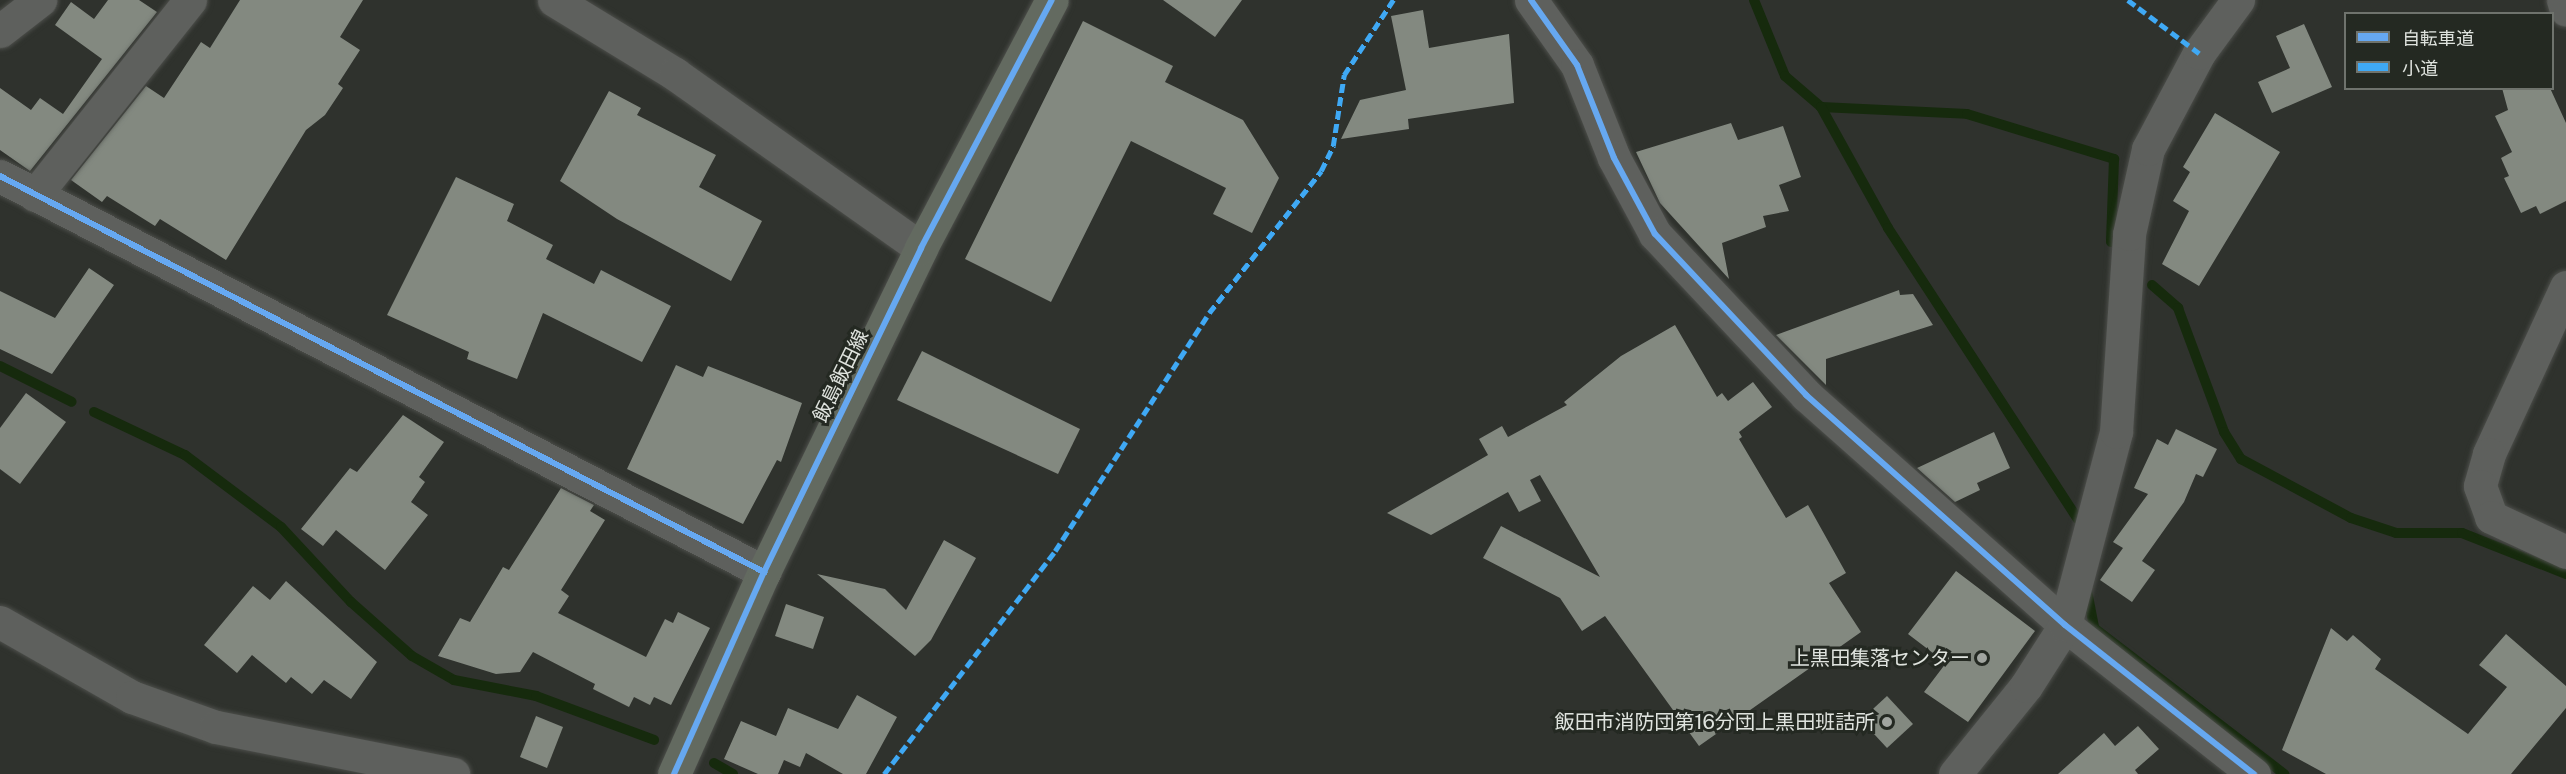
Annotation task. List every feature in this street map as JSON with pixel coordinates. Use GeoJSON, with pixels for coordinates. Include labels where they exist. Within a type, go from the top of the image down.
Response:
{"type":"FeatureCollection","features":[{"type":"Feature","properties":{"kind":"main road","name":"飯島飯田線"},"geometry":{"type":"LineString","coordinates":[[674,774],[764,572],[921,248],[1052,0]]}},
{"type":"Feature","properties":{"kind":"street"},"geometry":{"type":"LineString","coordinates":[[0,31],[40,0]]}},
{"type":"Feature","properties":{"kind":"street"},"geometry":{"type":"LineString","coordinates":[[35,195],[56,175],[190,0]]}},
{"type":"Feature","properties":{"kind":"street"},"geometry":{"type":"LineString","coordinates":[[554,0],[675,74],[921,248]]}},
{"type":"Feature","properties":{"kind":"street"},"geometry":{"type":"LineString","coordinates":[[1531,0],[1577,65],[1614,158],[1655,234],[1806,395],[2065,625],[2254,774]]}},
{"type":"Feature","properties":{"kind":"street"},"geometry":{"type":"LineString","coordinates":[[1955,774],[2026,686],[2065,625],[2116,432],[2129,234],[2148,149],[2199,53],[2238,0]]}},
{"type":"Feature","properties":{"kind":"street"},"geometry":{"type":"LineString","coordinates":[[2563,0],[2566,10]]}},
{"type":"Feature","properties":{"kind":"street"},"geometry":{"type":"LineString","coordinates":[[0,176],[278,316],[764,572]]}},
{"type":"Feature","properties":{"kind":"street"},"geometry":{"type":"LineString","coordinates":[[2566,287],[2489,454],[2480,486],[2491,517],[2566,552]]}},
{"type":"Feature","properties":{"kind":"street"},"geometry":{"type":"LineString","coordinates":[[0,622],[132,697],[216,727],[453,774]]}},
{"type":"Feature","properties":{"kind":"building"},"geometry":{"type":"Polygon","coordinates":[[[108,0],[139,0],[157,12],[30,171],[0,150],[0,88],[31,110],[40,98],[63,114],[102,59],[55,25],[71,2],[94,19],[108,0]]]}},
{"type":"Feature","properties":{"kind":"building"},"geometry":{"type":"Polygon","coordinates":[[[240,0],[363,0],[340,37],[360,50],[338,84],[343,88],[325,115],[306,130],[226,260],[160,219],[155,226],[107,196],[102,202],[71,180],[146,86],[164,98],[201,42],[210,48],[240,0]]]}},
{"type":"Feature","properties":{"kind":"building"},"geometry":{"type":"Polygon","coordinates":[[[1163,0],[1242,0],[1215,37],[1163,0]]]}},
{"type":"Feature","properties":{"kind":"building"},"geometry":{"type":"Polygon","coordinates":[[[1423,10],[1429,48],[1509,34],[1514,103],[1408,119],[1409,129],[1341,139],[1360,100],[1406,90],[1391,16],[1423,10]]]}},
{"type":"Feature","properties":{"kind":"building"},"geometry":{"type":"Polygon","coordinates":[[[1083,21],[1173,66],[1165,82],[1243,120],[1279,178],[1252,233],[1213,214],[1226,188],[1131,141],[1051,302],[965,259],[1083,21]]]}},
{"type":"Feature","properties":{"kind":"building"},"geometry":{"type":"Polygon","coordinates":[[[2304,24],[2332,87],[2272,113],[2258,82],[2290,68],[2276,36],[2304,24]]]}},
{"type":"Feature","properties":{"kind":"building"},"geometry":{"type":"Polygon","coordinates":[[[2503,90],[2551,90],[2566,123],[2566,201],[2540,214],[2536,206],[2521,213],[2504,178],[2509,176],[2501,158],[2512,152],[2495,116],[2508,110],[2503,90]]]}},
{"type":"Feature","properties":{"kind":"building"},"geometry":{"type":"Polygon","coordinates":[[[609,91],[641,108],[637,115],[716,155],[699,187],[762,221],[731,281],[617,219],[560,181],[609,91]]]}},
{"type":"Feature","properties":{"kind":"building"},"geometry":{"type":"Polygon","coordinates":[[[2215,113],[2280,152],[2199,286],[2162,264],[2189,211],[2173,201],[2190,172],[2183,167],[2215,113]]]}},
{"type":"Feature","properties":{"kind":"building"},"geometry":{"type":"Polygon","coordinates":[[[1731,123],[1738,140],[1783,126],[1801,177],[1779,185],[1789,211],[1763,216],[1766,227],[1722,243],[1729,279],[1660,203],[1636,152],[1731,123]]]}},
{"type":"Feature","properties":{"kind":"building"},"geometry":{"type":"Polygon","coordinates":[[[456,177],[514,204],[507,221],[553,245],[546,259],[594,284],[601,270],[671,306],[642,362],[543,313],[517,379],[467,359],[469,352],[387,315],[456,177]]]}},
{"type":"Feature","properties":{"kind":"building"},"geometry":{"type":"Polygon","coordinates":[[[89,268],[114,285],[52,374],[0,349],[0,291],[55,318],[89,268]]]}},
{"type":"Feature","properties":{"kind":"building"},"geometry":{"type":"Polygon","coordinates":[[[1899,290],[1900,295],[1913,294],[1933,325],[1826,359],[1826,385],[1776,335],[1899,290]]]}},
{"type":"Feature","properties":{"kind":"building"},"geometry":{"type":"Polygon","coordinates":[[[1675,325],[1717,397],[1722,393],[1728,401],[1753,382],[1772,407],[1739,432],[1742,437],[1739,439],[1786,518],[1808,505],[1846,573],[1829,583],[1861,632],[1699,746],[1605,616],[1582,631],[1560,598],[1483,558],[1501,526],[1600,577],[1540,475],[1530,480],[1541,501],[1519,512],[1508,492],[1431,535],[1387,513],[1488,455],[1479,439],[1502,426],[1508,437],[1567,405],[1564,402],[1621,356],[1675,325]]]}},
{"type":"Feature","properties":{"kind":"building"},"geometry":{"type":"Polygon","coordinates":[[[922,351],[1080,429],[1058,474],[897,400],[922,351]]]}},
{"type":"Feature","properties":{"kind":"building"},"geometry":{"type":"Polygon","coordinates":[[[676,365],[703,377],[708,366],[802,403],[781,462],[777,460],[743,524],[627,469],[676,365]]]}},
{"type":"Feature","properties":{"kind":"building"},"geometry":{"type":"Polygon","coordinates":[[[26,393],[66,422],[20,484],[0,469],[0,428],[26,393]]]}},
{"type":"Feature","properties":{"kind":"building"},"geometry":{"type":"Polygon","coordinates":[[[403,415],[444,442],[419,477],[425,482],[411,502],[428,515],[385,570],[336,530],[323,546],[301,529],[350,468],[357,472],[403,415]]]}},
{"type":"Feature","properties":{"kind":"building"},"geometry":{"type":"Polygon","coordinates":[[[2176,429],[2217,449],[2203,477],[2196,474],[2184,502],[2142,561],[2155,570],[2132,602],[2100,580],[2123,548],[2113,542],[2148,494],[2134,488],[2157,439],[2168,445],[2176,429]]]}},
{"type":"Feature","properties":{"kind":"building"},"geometry":{"type":"Polygon","coordinates":[[[1994,432],[2010,468],[1977,483],[1980,490],[1955,502],[1917,468],[1994,432]]]}},
{"type":"Feature","properties":{"kind":"building"},"geometry":{"type":"Polygon","coordinates":[[[561,488],[594,505],[590,511],[605,520],[561,590],[569,596],[558,613],[646,657],[665,619],[673,623],[678,612],[710,628],[671,705],[654,697],[650,705],[634,697],[629,707],[593,689],[595,684],[533,652],[520,672],[496,674],[438,656],[460,618],[470,622],[503,567],[509,570],[561,488]]]}},
{"type":"Feature","properties":{"kind":"building"},"geometry":{"type":"Polygon","coordinates":[[[944,540],[976,558],[931,640],[915,656],[817,574],[885,589],[906,610],[944,540]]]}},
{"type":"Feature","properties":{"kind":"building","name":"上黒田集落センター"},"geometry":{"type":"Polygon","coordinates":[[[1956,571],[2035,631],[1968,722],[1924,692],[1946,663],[1908,634],[1956,571]]]}},
{"type":"Feature","properties":{"kind":"building"},"geometry":{"type":"Polygon","coordinates":[[[286,581],[377,662],[351,699],[324,680],[312,694],[291,677],[286,683],[252,655],[237,673],[204,645],[253,586],[270,600],[286,581]]]}},
{"type":"Feature","properties":{"kind":"building"},"geometry":{"type":"Polygon","coordinates":[[[786,604],[824,617],[813,649],[775,636],[786,604]]]}},
{"type":"Feature","properties":{"kind":"building"},"geometry":{"type":"Polygon","coordinates":[[[2331,628],[2347,641],[2353,635],[2381,659],[2375,669],[2468,734],[2507,687],[2479,665],[2506,634],[2566,686],[2566,708],[2511,774],[2326,774],[2282,750],[2331,628]]]}},
{"type":"Feature","properties":{"kind":"building"},"geometry":{"type":"Polygon","coordinates":[[[857,695],[897,717],[866,774],[843,774],[806,753],[800,767],[784,760],[778,774],[758,774],[724,759],[741,721],[776,736],[788,708],[838,729],[857,695]]]}},
{"type":"Feature","properties":{"kind":"building","name":"飯田市消防団第16分団上黒田班詰所"},"geometry":{"type":"Polygon","coordinates":[[[1887,696],[1913,724],[1887,748],[1861,720],[1887,696]]]}},
{"type":"Feature","properties":{"kind":"building"},"geometry":{"type":"Polygon","coordinates":[[[536,716],[563,727],[547,768],[520,757],[536,716]]]}},
{"type":"Feature","properties":{"kind":"building"},"geometry":{"type":"Polygon","coordinates":[[[2138,726],[2159,749],[2135,770],[2138,774],[2058,774],[2104,733],[2115,746],[2138,726]]]}},
{"type":"Feature","properties":{"kind":"waterway"},"geometry":{"type":"LineString","coordinates":[[1754,0],[1785,76],[1821,107],[1967,114],[2114,159],[2111,242]]}},
{"type":"Feature","properties":{"kind":"waterway"},"geometry":{"type":"LineString","coordinates":[[1821,107],[1888,228],[2078,520]]}},
{"type":"Feature","properties":{"kind":"waterway"},"geometry":{"type":"LineString","coordinates":[[2152,285],[2178,308],[2224,432],[2241,459],[2351,518],[2396,533],[2462,533],[2566,574]]}},
{"type":"Feature","properties":{"kind":"waterway"},"geometry":{"type":"LineString","coordinates":[[0,366],[72,402]]}},
{"type":"Feature","properties":{"kind":"waterway"},"geometry":{"type":"LineString","coordinates":[[94,412],[185,455],[281,527],[351,602],[412,656],[454,680],[536,696],[654,740]]}},
{"type":"Feature","properties":{"kind":"waterway"},"geometry":{"type":"LineString","coordinates":[[2087,591],[2094,628],[2284,774]]}},
{"type":"Feature","properties":{"kind":"waterway"},"geometry":{"type":"LineString","coordinates":[[714,763],[733,774]]}},
{"type":"Feature","properties":{"kind":"marked path"},"geometry":{"type":"LineString","coordinates":[[884,774],[1055,551],[1209,313],[1321,171],[1333,146],[1344,75],[1393,0]]}},
{"type":"Feature","properties":{"kind":"marked path"},"geometry":{"type":"LineString","coordinates":[[2128,0],[2199,53]]}},
{"type":"Feature","properties":{"kind":"cycle path"},"geometry":{"type":"LineString","coordinates":[[674,774],[764,572],[921,248],[1052,0]]}},
{"type":"Feature","properties":{"kind":"cycle path"},"geometry":{"type":"LineString","coordinates":[[1531,0],[1577,65],[1614,158],[1655,234],[1806,395],[2065,625],[2254,774]]}},
{"type":"Feature","properties":{"kind":"cycle path"},"geometry":{"type":"LineString","coordinates":[[0,176],[764,572]]}},
{"type":"Feature","properties":{"kind":"place","name":"上黒田集落センター"},"geometry":{"type":"Point","coordinates":[1982,658]}},
{"type":"Feature","properties":{"kind":"place","name":"飯田市消防団第16分団上黒田班詰所"},"geometry":{"type":"Point","coordinates":[1887,722]}}]}
